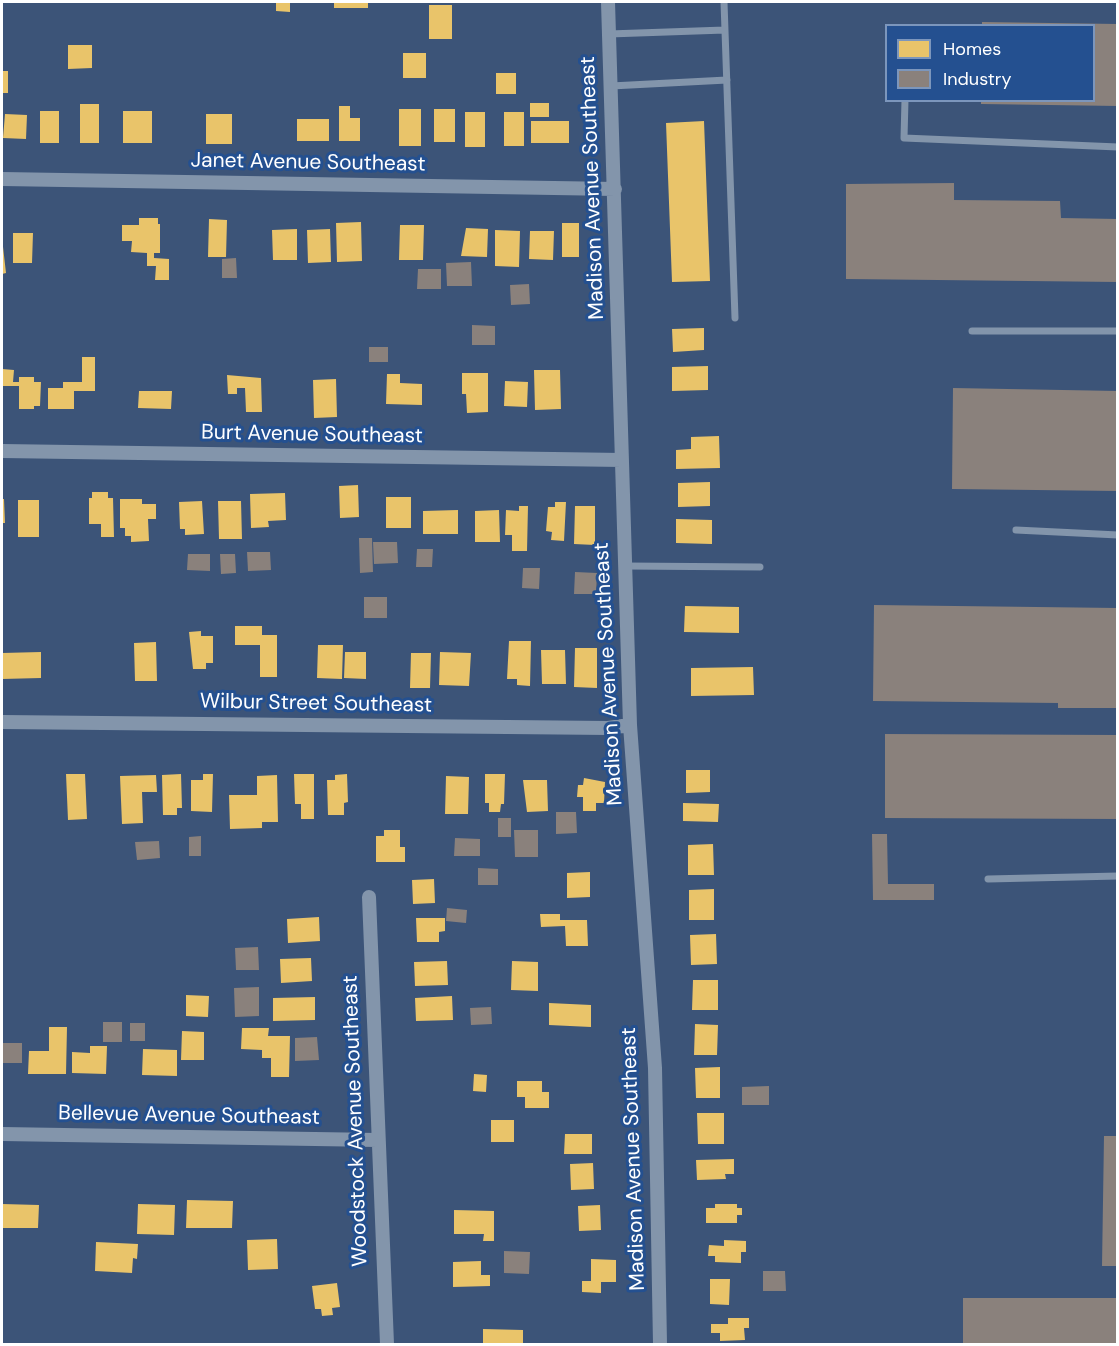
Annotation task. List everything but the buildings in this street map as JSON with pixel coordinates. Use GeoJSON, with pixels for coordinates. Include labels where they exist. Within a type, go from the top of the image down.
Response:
{"type":"FeatureCollection","features":[{"type":"Feature","properties":{"kind":"street","name":"Madison Avenue Southeast"},"geometry":{"type":"LineString","coordinates":[[608,2],[630,725],[655,1068],[660,1344]]}},
{"type":"Feature","properties":{"kind":"street","name":"Janet Avenue Southeast"},"geometry":{"type":"LineString","coordinates":[[2,179],[615,189]]}},
{"type":"Feature","properties":{"kind":"street","name":"Burt Avenue Southeast"},"geometry":{"type":"LineString","coordinates":[[2,451],[622,460]]}},
{"type":"Feature","properties":{"kind":"street","name":"Wilbur Street Southeast"},"geometry":{"type":"LineString","coordinates":[[2,722],[596,728],[630,725]]}},
{"type":"Feature","properties":{"kind":"street","name":"Woodstock Avenue Southeast"},"geometry":{"type":"LineString","coordinates":[[369,897],[387,1344]]}},
{"type":"Feature","properties":{"kind":"street","name":"Bellevue Avenue Southeast"},"geometry":{"type":"LineString","coordinates":[[2,1134],[377,1140]]}},
{"type":"Feature","properties":{"kind":"lane"},"geometry":{"type":"LineString","coordinates":[[724,2],[735,318]]}},
{"type":"Feature","properties":{"kind":"lane"},"geometry":{"type":"LineString","coordinates":[[609,34],[725,30]]}},
{"type":"Feature","properties":{"kind":"lane"},"geometry":{"type":"LineString","coordinates":[[611,86],[727,80]]}},
{"type":"Feature","properties":{"kind":"lane"},"geometry":{"type":"LineString","coordinates":[[904,102],[904,138],[1118,147]]}},
{"type":"Feature","properties":{"kind":"lane"},"geometry":{"type":"LineString","coordinates":[[972,331],[1118,332]]}},
{"type":"Feature","properties":{"kind":"lane"},"geometry":{"type":"LineString","coordinates":[[1016,530],[1118,535]]}},
{"type":"Feature","properties":{"kind":"lane"},"geometry":{"type":"LineString","coordinates":[[625,566],[760,567]]}},
{"type":"Feature","properties":{"kind":"lane"},"geometry":{"type":"LineString","coordinates":[[988,879],[1118,876]]}}]}
